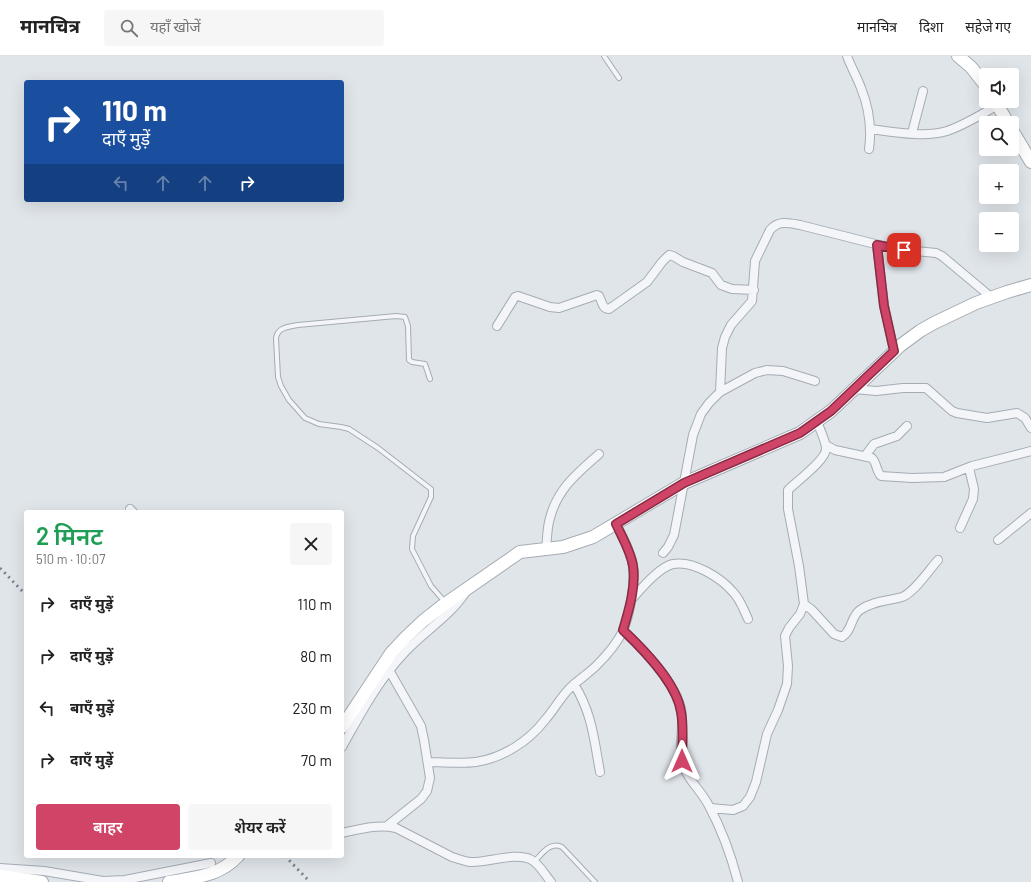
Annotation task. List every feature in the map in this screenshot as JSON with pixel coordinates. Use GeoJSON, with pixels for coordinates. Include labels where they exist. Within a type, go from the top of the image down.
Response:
{"type":"FeatureCollection","features":[{"type":"Feature","properties":{"kind":"street"},"geometry":{"type":"LineString","coordinates":[[847,56],[866,102],[869,115],[870,129],[868,149]]}},
{"type":"Feature","properties":{"kind":"street"},"geometry":{"type":"LineString","coordinates":[[958,56],[971,67],[979,77]]}},
{"type":"Feature","properties":{"kind":"street"},"geometry":{"type":"LineString","coordinates":[[912,133],[923,91]]}},
{"type":"Feature","properties":{"kind":"street"},"geometry":{"type":"LineString","coordinates":[[870,129],[912,133],[938,133],[947,131],[975,118],[989,108]]}},
{"type":"Feature","properties":{"kind":"street"},"geometry":{"type":"LineString","coordinates":[[1019,142],[1031,162]]}},
{"type":"Feature","properties":{"kind":"street"},"geometry":{"type":"LineString","coordinates":[[720,392],[722,348],[725,337],[731,325],[752,301],[755,261],[770,230],[778,224],[795,224],[895,249],[936,253],[942,256],[991,298]]}},
{"type":"Feature","properties":{"kind":"street"},"geometry":{"type":"LineString","coordinates":[[877,245],[884,306],[894,351]]}},
{"type":"Feature","properties":{"kind":"street"},"geometry":{"type":"LineString","coordinates":[[497,326],[513,300],[518,296],[550,307],[559,308],[597,295],[599,296],[603,306],[606,309],[609,308],[647,282],[669,255],[712,274],[721,285],[732,289],[754,290]]}},
{"type":"Feature","properties":{"kind":"street"},"geometry":{"type":"LineString","coordinates":[[344,724],[391,653],[417,626],[444,605],[520,552],[563,547],[593,536],[616,524],[684,483],[800,433],[831,411],[901,345],[934,323],[976,303],[1031,285]]}},
{"type":"Feature","properties":{"kind":"street"},"geometry":{"type":"LineString","coordinates":[[663,553],[668,547],[674,534],[696,426],[701,414],[709,403],[720,392],[755,373],[767,370],[783,371],[815,381]]}},
{"type":"Feature","properties":{"kind":"street"},"geometry":{"type":"LineString","coordinates":[[854,389],[876,391],[903,388],[926,388],[952,411],[987,418],[1017,413],[1025,418],[1031,428]]}},
{"type":"Feature","properties":{"kind":"street"},"geometry":{"type":"LineString","coordinates":[[710,808],[733,810],[738,809],[747,802],[753,792],[767,734],[783,698],[787,684],[788,672],[785,640],[786,633],[800,614],[804,604],[799,566],[788,509],[787,494],[788,490],[824,456],[826,445],[817,422]]}},
{"type":"Feature","properties":{"kind":"street"},"geometry":{"type":"LineString","coordinates":[[865,456],[874,444],[897,436],[907,426]]}},
{"type":"Feature","properties":{"kind":"street"},"geometry":{"type":"LineString","coordinates":[[826,445],[835,450],[872,458],[878,474],[884,477],[912,478],[944,477],[969,468],[1031,451]]}},
{"type":"Feature","properties":{"kind":"street"},"geometry":{"type":"LineString","coordinates":[[546,549],[548,524],[551,512],[562,490],[575,476],[600,454]]}},
{"type":"Feature","properties":{"kind":"street"},"geometry":{"type":"LineString","coordinates":[[960,528],[973,499],[974,489],[969,468]]}},
{"type":"Feature","properties":{"kind":"street"},"geometry":{"type":"LineString","coordinates":[[998,540],[1031,513]]}},
{"type":"Feature","properties":{"kind":"street"},"geometry":{"type":"LineString","coordinates":[[428,762],[476,762],[489,759],[510,750],[537,730],[546,720],[565,692],[597,665],[606,655],[623,630],[631,600],[634,579],[633,566],[629,553],[616,524]]}},
{"type":"Feature","properties":{"kind":"street"},"geometry":{"type":"LineString","coordinates":[[804,604],[812,610],[834,634],[842,637],[847,633],[859,610],[876,603],[906,595],[916,586],[938,560]]}},
{"type":"Feature","properties":{"kind":"street"},"geometry":{"type":"LineString","coordinates":[[631,600],[660,571],[674,564],[683,564],[709,572],[734,592],[744,608],[748,619]]}},
{"type":"Feature","properties":{"kind":"street"},"geometry":{"type":"LineString","coordinates":[[344,743],[363,709],[389,670],[416,641],[453,609],[467,590]]}},
{"type":"Feature","properties":{"kind":"street"},"geometry":{"type":"LineString","coordinates":[[623,630],[654,662],[677,699],[682,715],[684,770],[710,808],[725,839],[738,882]]}},
{"type":"Feature","properties":{"kind":"street"},"geometry":{"type":"LineString","coordinates":[[387,826],[417,803],[426,791],[430,778],[423,733],[389,670]]}},
{"type":"Feature","properties":{"kind":"street"},"geometry":{"type":"LineString","coordinates":[[574,684],[588,712],[600,772]]}},
{"type":"Feature","properties":{"kind":"street"},"geometry":{"type":"LineString","coordinates":[[344,833],[377,826],[387,826],[396,828],[452,857],[469,862],[521,857],[529,858],[551,882]]}},
{"type":"Feature","properties":{"kind":"street"},"geometry":{"type":"LineString","coordinates":[[169,882],[195,878],[217,872],[231,864],[236,858]]}},
{"type":"Feature","properties":{"kind":"street"},"geometry":{"type":"LineString","coordinates":[[0,868],[44,871],[91,879],[125,880],[211,863]]}},
{"type":"Feature","properties":{"kind":"street"},"geometry":{"type":"LineString","coordinates":[[0,876],[24,878],[42,882]]}},
{"type":"Feature","properties":{"kind":"lane"},"geometry":{"type":"LineString","coordinates":[[604,56],[620,78]]}},
{"type":"Feature","properties":{"kind":"lane"},"geometry":{"type":"LineString","coordinates":[[430,379],[425,364],[412,362],[409,360],[408,326],[405,317],[396,316],[298,325],[284,328],[276,333],[278,377],[281,386],[284,393],[306,418],[319,424],[349,429],[378,448],[431,488],[431,497],[413,536],[412,549],[431,586],[444,605]]}},
{"type":"Feature","properties":{"kind":"lane"},"geometry":{"type":"LineString","coordinates":[[534,862],[551,845],[558,845],[562,847],[594,882]]}},
{"type":"Feature","properties":{"kind":"railway"},"geometry":{"type":"LineString","coordinates":[[0,568],[24,593]]}},
{"type":"Feature","properties":{"kind":"railway"},"geometry":{"type":"LineString","coordinates":[[287,858],[310,882]]}},
{"type":"Feature","properties":{"kind":"route"},"geometry":{"type":"LineString","coordinates":[[682,761],[682,715],[677,699],[663,675],[648,654],[623,630],[634,579],[633,566],[629,553],[616,524],[658,497],[684,483],[800,433],[831,411],[894,351],[884,306],[877,245],[904,250]]}}]}
